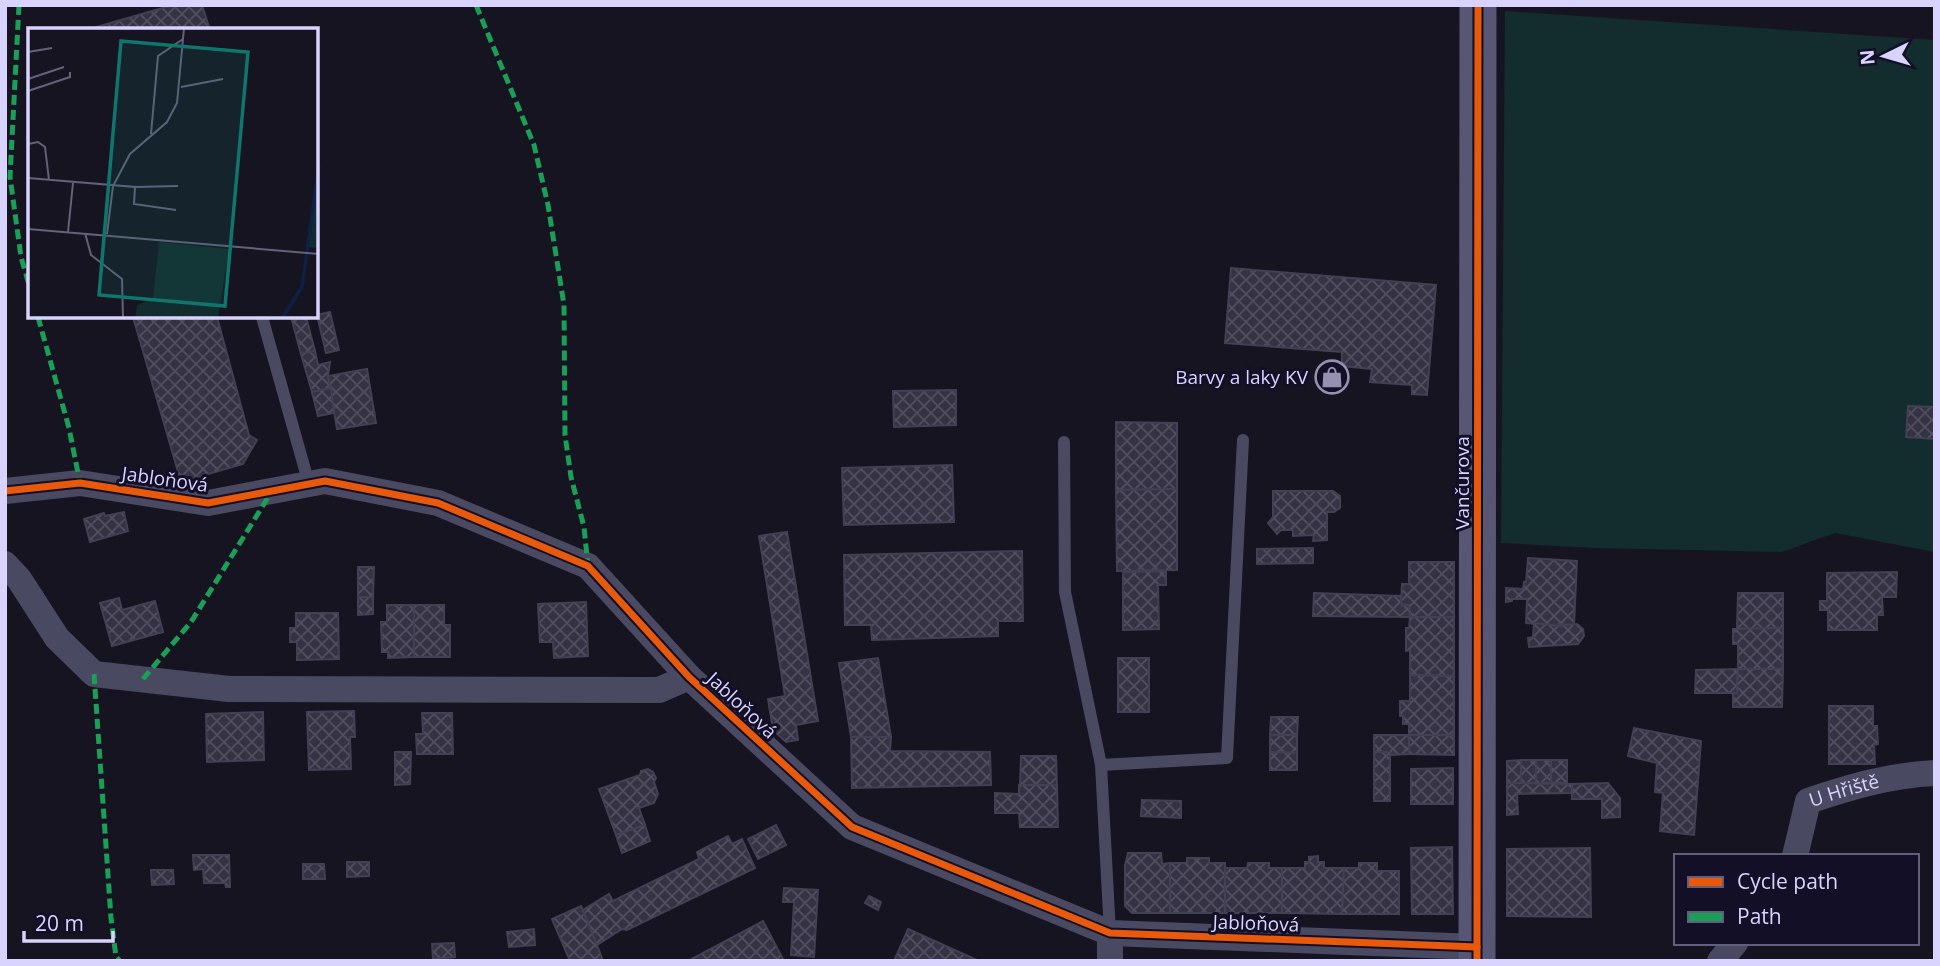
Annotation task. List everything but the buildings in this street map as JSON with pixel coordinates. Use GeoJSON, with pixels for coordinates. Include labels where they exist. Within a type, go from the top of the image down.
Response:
{"type":"FeatureCollection","features":[{"type":"Feature","properties":{"kind":"street","name":"Vančurova"},"geometry":{"type":"LineString","coordinates":[[1477,954],[1478,5]]}},
{"type":"Feature","properties":{"kind":"street","name":"Jabloňová"},"geometry":{"type":"LineString","coordinates":[[5,491],[80,482],[208,503],[325,481],[438,503],[588,566],[689,677],[852,827],[1110,933],[1477,954]]}},
{"type":"Feature","properties":{"kind":"street","name":"Jabloňová"},"geometry":{"type":"LineString","coordinates":[[5,564],[19,579],[57,638],[94,674],[229,689],[659,690],[689,677]]}},
{"type":"Feature","properties":{"kind":"street","name":"U Hřiště"},"geometry":{"type":"LineString","coordinates":[[1795,854],[1808,801],[1867,782],[1909,774],[1935,774]]}},
{"type":"Feature","properties":{"kind":"street"},"geometry":{"type":"LineString","coordinates":[[1110,933],[1110,961]]}},
{"type":"Feature","properties":{"kind":"street"},"geometry":{"type":"LineString","coordinates":[[1720,961],[1733,945]]}},
{"type":"Feature","properties":{"kind":"lane"},"geometry":{"type":"LineString","coordinates":[[262,318],[309,484]]}},
{"type":"Feature","properties":{"kind":"lane"},"geometry":{"type":"LineString","coordinates":[[1101,765],[1227,758],[1243,440]]}},
{"type":"Feature","properties":{"kind":"lane"},"geometry":{"type":"LineString","coordinates":[[1064,442],[1065,592],[1101,765],[1110,933]]}},
{"type":"Feature","properties":{"kind":"green space"},"geometry":{"type":"Polygon","coordinates":[[[1505,11],[1935,40],[1935,552],[1835,533],[1782,552],[1501,543],[1505,11]]]}},
{"type":"Feature","properties":{"kind":"marked path"},"geometry":{"type":"LineString","coordinates":[[19,5],[10,177],[21,257],[28,281]]}},
{"type":"Feature","properties":{"kind":"marked path"},"geometry":{"type":"LineString","coordinates":[[476,5],[534,145],[548,205],[564,305],[565,435],[571,477],[584,527],[588,566]]}},
{"type":"Feature","properties":{"kind":"marked path"},"geometry":{"type":"LineString","coordinates":[[38,318],[69,428],[80,483]]}},
{"type":"Feature","properties":{"kind":"marked path"},"geometry":{"type":"LineString","coordinates":[[143,679],[191,622],[272,491]]}},
{"type":"Feature","properties":{"kind":"marked path"},"geometry":{"type":"LineString","coordinates":[[94,674],[111,918],[116,957],[120,961]]}},
{"type":"Feature","properties":{"kind":"cycle path"},"geometry":{"type":"LineString","coordinates":[[1477,961],[1478,5]]}},
{"type":"Feature","properties":{"kind":"cycle path"},"geometry":{"type":"LineString","coordinates":[[5,491],[80,483],[208,503],[325,481],[438,503],[588,566],[689,677],[852,827],[1110,933],[1477,947]]}},
{"type":"Feature","properties":{"kind":"place","name":"Barvy a laky KV"},"geometry":{"type":"Point","coordinates":[1332,377]}}]}
